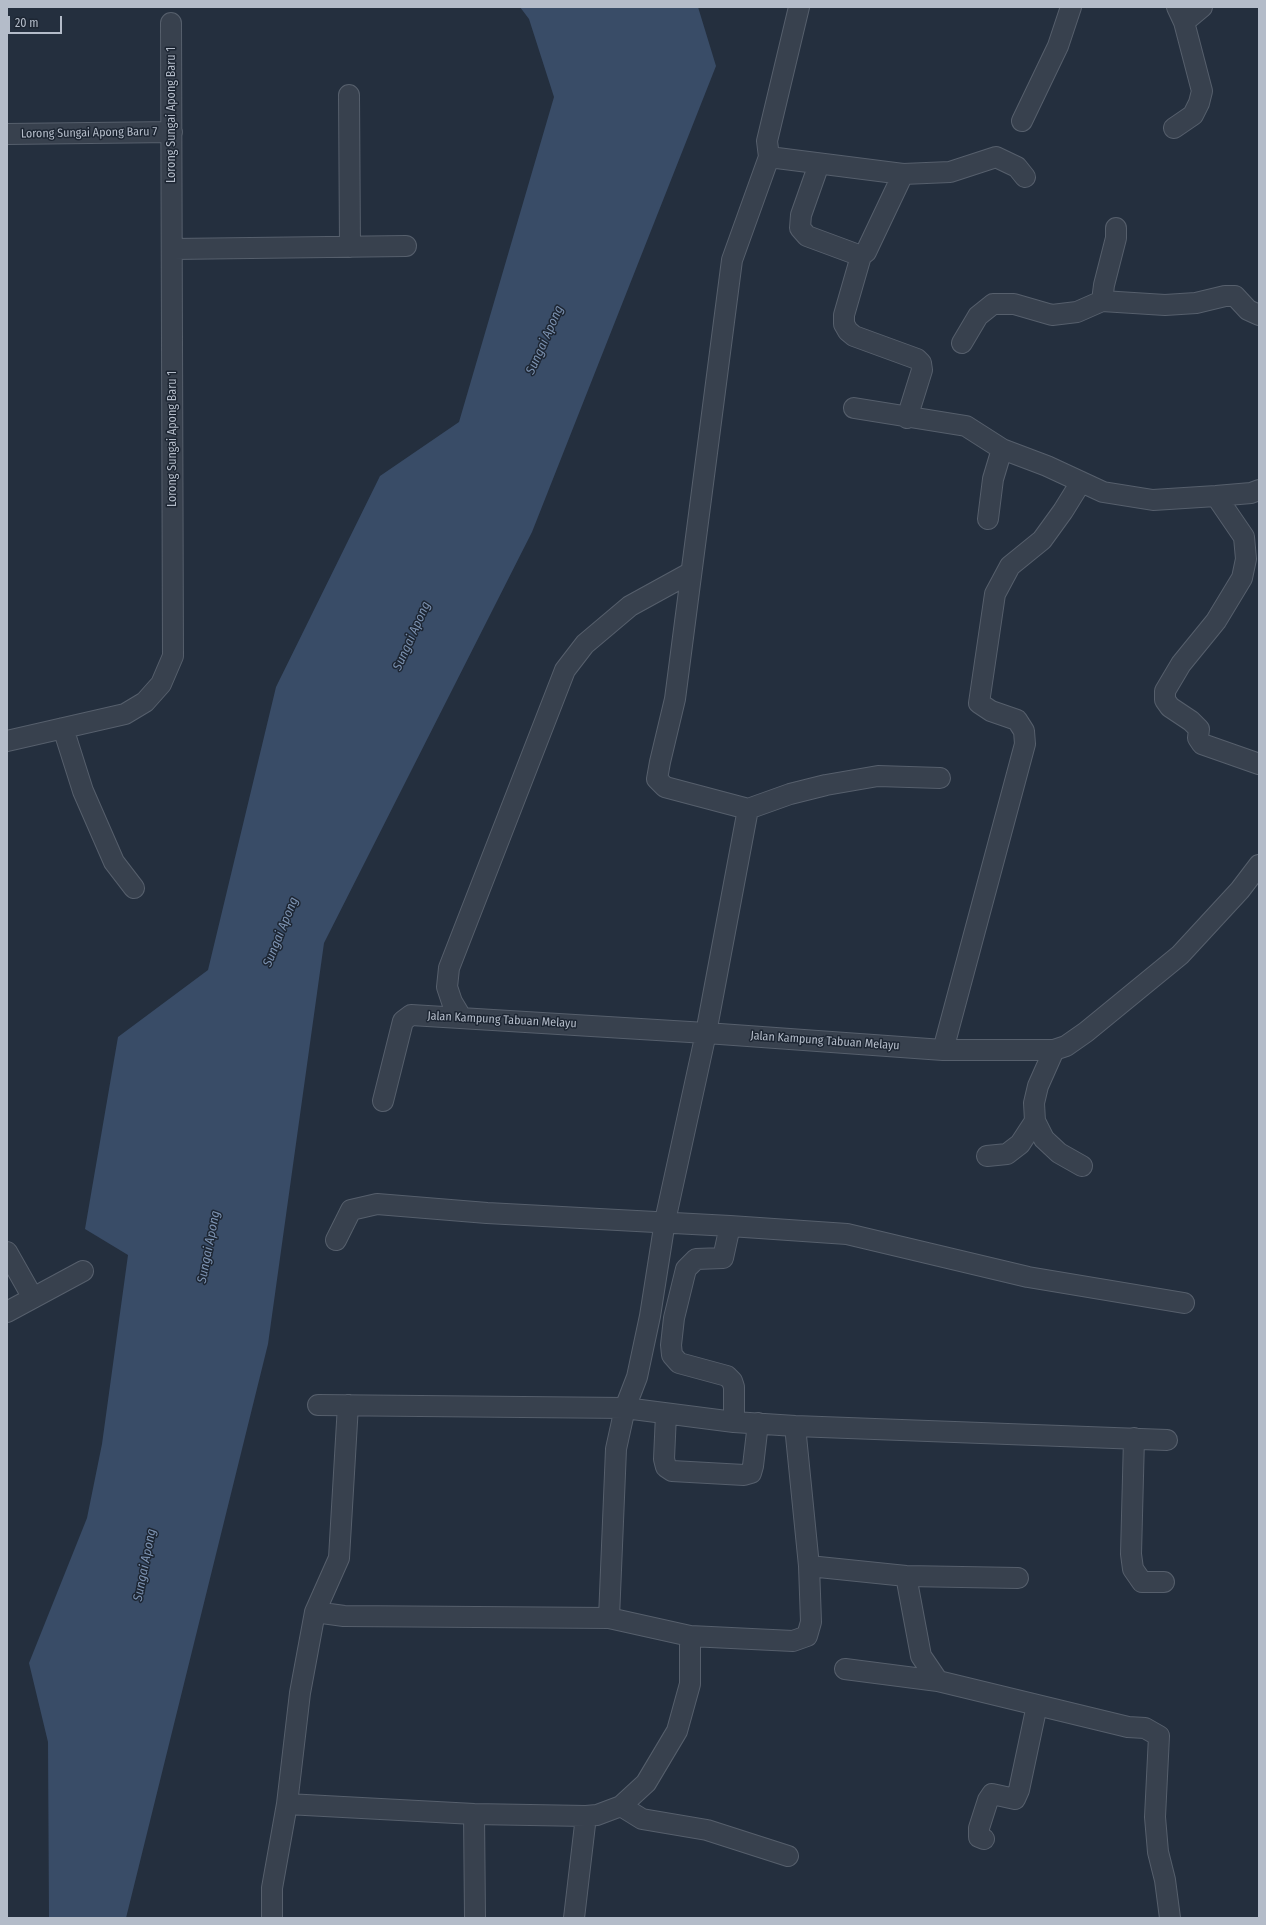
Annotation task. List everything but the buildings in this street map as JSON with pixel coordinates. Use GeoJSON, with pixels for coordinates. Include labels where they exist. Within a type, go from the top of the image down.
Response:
{"type":"FeatureCollection","features":[{"type":"Feature","properties":{"kind":"street"},"geometry":{"type":"LineString","coordinates":[[799,7],[767,141],[769,158],[732,260],[674,699],[660,762],[658,779],[665,787],[748,810],[790,794],[826,785],[878,776],[940,778]]}},
{"type":"Feature","properties":{"kind":"street"},"geometry":{"type":"LineString","coordinates":[[1022,121],[1058,46],[1071,7]]}},
{"type":"Feature","properties":{"kind":"street"},"geometry":{"type":"LineString","coordinates":[[1174,128],[1193,115],[1202,91],[1180,14],[1202,7]]}},
{"type":"Feature","properties":{"kind":"street","name":"Lorong Sungai Apong Baru 1"},"geometry":{"type":"LineString","coordinates":[[7,741],[125,714],[145,702],[161,684],[174,656],[171,23]]}},
{"type":"Feature","properties":{"kind":"street"},"geometry":{"type":"LineString","coordinates":[[349,95],[350,246]]}},
{"type":"Feature","properties":{"kind":"street","name":"Lorong Sungai Apong Baru 7"},"geometry":{"type":"LineString","coordinates":[[7,134],[172,132]]}},
{"type":"Feature","properties":{"kind":"street"},"geometry":{"type":"LineString","coordinates":[[769,158],[903,174],[950,172],[996,157],[1017,167],[1025,177]]}},
{"type":"Feature","properties":{"kind":"street"},"geometry":{"type":"LineString","coordinates":[[819,164],[801,215],[800,228],[807,236],[861,256]]}},
{"type":"Feature","properties":{"kind":"street"},"geometry":{"type":"LineString","coordinates":[[903,174],[866,252],[861,256],[845,308],[844,324],[848,331],[854,336],[917,359],[922,363],[922,370],[907,418]]}},
{"type":"Feature","properties":{"kind":"street"},"geometry":{"type":"LineString","coordinates":[[1102,301],[1104,285],[1116,238],[1116,228]]}},
{"type":"Feature","properties":{"kind":"street"},"geometry":{"type":"LineString","coordinates":[[173,249],[406,246]]}},
{"type":"Feature","properties":{"kind":"street"},"geometry":{"type":"LineString","coordinates":[[962,343],[978,316],[993,304],[1014,304],[1052,315],[1077,312],[1102,301],[1165,305],[1196,302],[1225,296],[1235,296],[1248,310],[1259,315]]}},
{"type":"Feature","properties":{"kind":"street"},"geometry":{"type":"LineString","coordinates":[[854,408],[907,418],[966,426],[1002,449],[1047,466],[1103,492],[1153,500],[1251,493],[1259,490]]}},
{"type":"Feature","properties":{"kind":"street"},"geometry":{"type":"LineString","coordinates":[[988,519],[993,479],[1002,449]]}},
{"type":"Feature","properties":{"kind":"street"},"geometry":{"type":"LineString","coordinates":[[943,1050],[1025,744],[1024,731],[1017,720],[991,711],[979,703],[995,594],[1010,566],[1042,540],[1063,511],[1080,482]]}},
{"type":"Feature","properties":{"kind":"street"},"geometry":{"type":"LineString","coordinates":[[1216,496],[1244,538],[1246,559],[1242,578],[1216,621],[1181,664],[1165,691],[1165,700],[1170,707],[1192,721],[1199,729],[1198,738],[1202,744],[1259,764]]}},
{"type":"Feature","properties":{"kind":"street"},"geometry":{"type":"LineString","coordinates":[[461,1017],[452,1002],[447,987],[449,968],[565,670],[585,644],[630,606],[690,573]]}},
{"type":"Feature","properties":{"kind":"street"},"geometry":{"type":"LineString","coordinates":[[63,728],[83,791],[114,862],[134,888]]}},
{"type":"Feature","properties":{"kind":"street"},"geometry":{"type":"LineString","coordinates":[[609,1618],[616,1449],[625,1408],[637,1377],[650,1316],[665,1221],[706,1033],[748,810]]}},
{"type":"Feature","properties":{"kind":"street","name":"Jalan Kampung Tabuan Melayu"},"geometry":{"type":"LineString","coordinates":[[383,1101],[403,1021],[410,1015],[706,1033],[943,1050],[1054,1050],[1066,1046],[1086,1032],[1180,955],[1240,890],[1259,866]]}},
{"type":"Feature","properties":{"kind":"street"},"geometry":{"type":"LineString","coordinates":[[1054,1050],[1038,1086],[1034,1103],[1034,1121],[1044,1139],[1059,1153],[1082,1166]]}},
{"type":"Feature","properties":{"kind":"street"},"geometry":{"type":"LineString","coordinates":[[987,1156],[1007,1154],[1020,1144],[1034,1121]]}},
{"type":"Feature","properties":{"kind":"street"},"geometry":{"type":"LineString","coordinates":[[336,1240],[351,1210],[377,1204],[487,1213],[665,1221],[847,1234],[1028,1277],[1184,1303]]}},
{"type":"Feature","properties":{"kind":"street"},"geometry":{"type":"LineString","coordinates":[[730,1226],[723,1258],[696,1259],[686,1269],[674,1318],[672,1355],[679,1363],[727,1376],[732,1381],[734,1388],[734,1422]]}},
{"type":"Feature","properties":{"kind":"street"},"geometry":{"type":"LineString","coordinates":[[10,1264],[33,1298]]}},
{"type":"Feature","properties":{"kind":"street"},"geometry":{"type":"LineString","coordinates":[[7,1312],[83,1271]]}},
{"type":"Feature","properties":{"kind":"street"},"geometry":{"type":"LineString","coordinates":[[650,1316],[674,1318]]}},
{"type":"Feature","properties":{"kind":"street"},"geometry":{"type":"LineString","coordinates":[[318,1405],[625,1408],[734,1422],[795,1426],[1167,1440]]}},
{"type":"Feature","properties":{"kind":"street"},"geometry":{"type":"LineString","coordinates":[[272,1918],[272,1888],[287,1804],[300,1693],[315,1612],[339,1558],[348,1405]]}},
{"type":"Feature","properties":{"kind":"street"},"geometry":{"type":"LineString","coordinates":[[666,1414],[664,1459],[666,1467],[672,1471],[744,1475],[751,1473],[754,1466],[758,1423]]}},
{"type":"Feature","properties":{"kind":"street"},"geometry":{"type":"LineString","coordinates":[[315,1612],[344,1616],[609,1618],[690,1636],[793,1641],[807,1636],[811,1622],[809,1566],[795,1426]]}},
{"type":"Feature","properties":{"kind":"street"},"geometry":{"type":"LineString","coordinates":[[1134,1438],[1131,1554],[1134,1569],[1142,1582],[1164,1582]]}},
{"type":"Feature","properties":{"kind":"street"},"geometry":{"type":"LineString","coordinates":[[809,1566],[906,1576],[1018,1578]]}},
{"type":"Feature","properties":{"kind":"street"},"geometry":{"type":"LineString","coordinates":[[906,1576],[921,1656],[938,1681]]}},
{"type":"Feature","properties":{"kind":"street"},"geometry":{"type":"LineString","coordinates":[[287,1804],[474,1814],[586,1816],[597,1815],[621,1806],[646,1783],[677,1731],[690,1684],[690,1636]]}},
{"type":"Feature","properties":{"kind":"street"},"geometry":{"type":"LineString","coordinates":[[845,1669],[938,1681],[1128,1728],[1145,1728],[1159,1736],[1155,1817],[1158,1852],[1165,1880],[1170,1918]]}},
{"type":"Feature","properties":{"kind":"street"},"geometry":{"type":"LineString","coordinates":[[984,1839],[979,1837],[980,1828],[988,1800],[992,1794],[1015,1799],[1019,1790],[1037,1705]]}},
{"type":"Feature","properties":{"kind":"street"},"geometry":{"type":"LineString","coordinates":[[621,1806],[642,1819],[707,1830],[788,1856]]}},
{"type":"Feature","properties":{"kind":"street"},"geometry":{"type":"LineString","coordinates":[[474,1814],[475,1918]]}},
{"type":"Feature","properties":{"kind":"street"},"geometry":{"type":"LineString","coordinates":[[574,1918],[586,1816]]}},
{"type":"Feature","properties":{"kind":"water","name":"Sungai Apong"},"geometry":{"type":"Polygon","coordinates":[[[520,7],[698,7],[716,66],[532,532],[324,943],[268,1344],[126,1918],[49,1918],[48,1742],[29,1663],[87,1518],[102,1444],[128,1255],[85,1229],[118,1037],[208,970],[276,687],[380,476],[459,422],[554,97],[529,19],[520,7]]]}}]}
